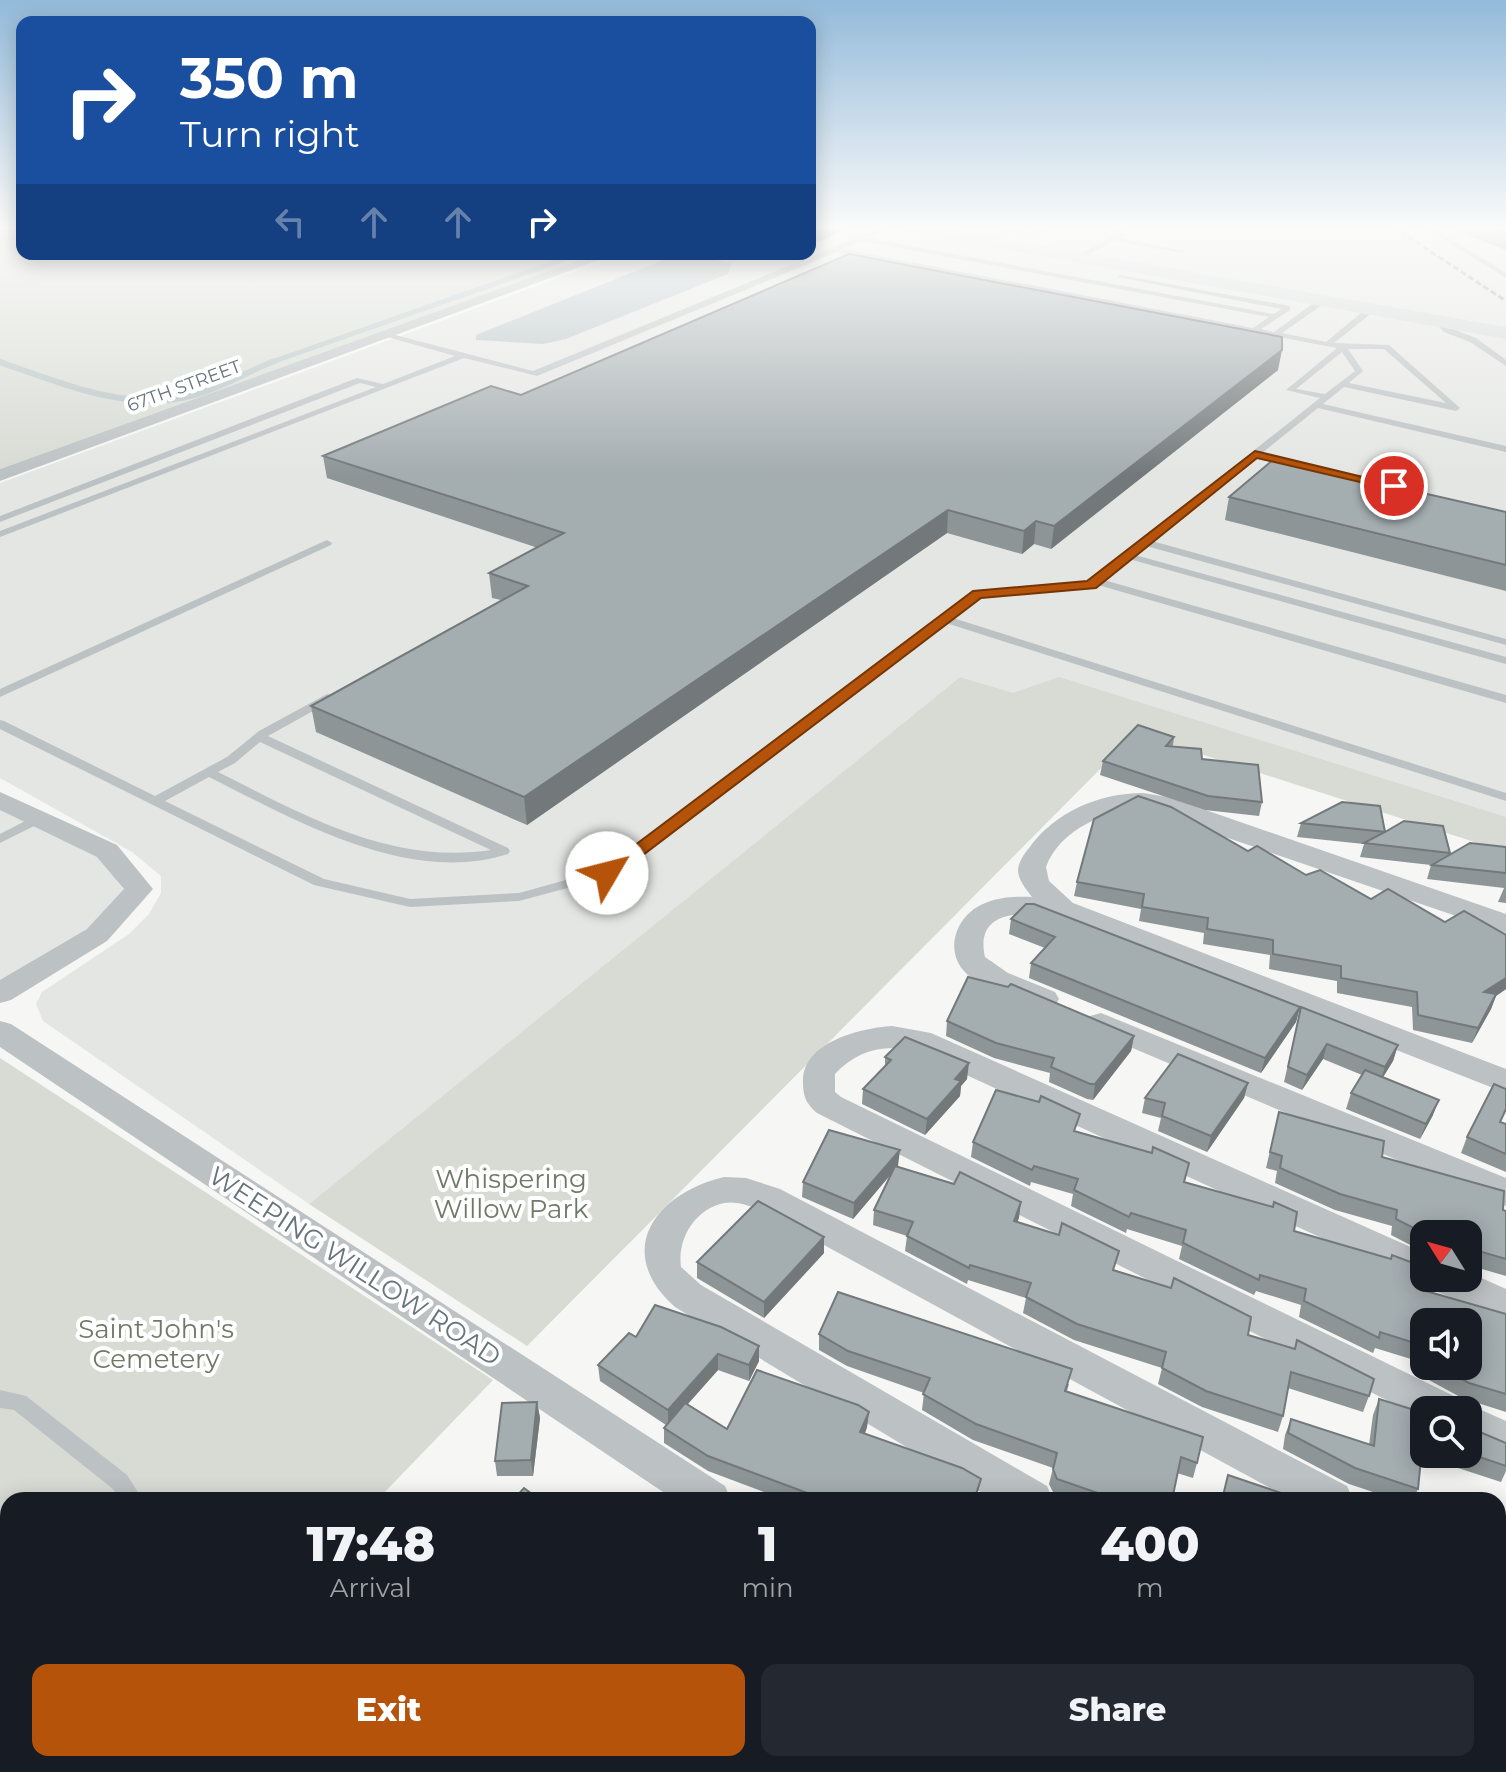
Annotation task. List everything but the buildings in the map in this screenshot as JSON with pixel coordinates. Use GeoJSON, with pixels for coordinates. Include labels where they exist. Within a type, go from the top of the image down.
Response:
{"type":"FeatureCollection","features":[{"type":"Feature","properties":{"kind":"street","name":"67TH STREET"},"geometry":{"type":"LineString","coordinates":[[0,475],[454,310]]}},
{"type":"Feature","properties":{"kind":"street"},"geometry":{"type":"LineString","coordinates":[[1370,310],[1506,333]]}},
{"type":"Feature","properties":{"kind":"street"},"geometry":{"type":"LineString","coordinates":[[1063,909],[1034,880],[1032,868],[1037,856],[1074,819],[1089,809],[1138,799],[1159,803],[1506,924]]}},
{"type":"Feature","properties":{"kind":"street"},"geometry":{"type":"LineString","coordinates":[[0,800],[35,820],[107,851],[139,889],[97,935],[0,993]]}},
{"type":"Feature","properties":{"kind":"street"},"geometry":{"type":"LineString","coordinates":[[1506,1082],[1063,909],[1033,904],[1011,905],[993,910],[979,920],[971,931],[968,947],[970,960],[994,978],[1506,1193]]}},
{"type":"Feature","properties":{"kind":"street","name":"WEEPING WILLOW ROAD"},"geometry":{"type":"LineString","coordinates":[[0,1032],[698,1492]]}},
{"type":"Feature","properties":{"kind":"street"},"geometry":{"type":"LineString","coordinates":[[1410,1263],[920,1041],[904,1036],[867,1039],[837,1054],[819,1071],[819,1096],[829,1105],[1416,1396]]}},
{"type":"Feature","properties":{"kind":"street"},"geometry":{"type":"LineString","coordinates":[[1019,1492],[688,1296],[670,1281],[663,1268],[663,1244],[673,1225],[691,1205],[724,1190],[768,1198],[1317,1492]]}},
{"type":"Feature","properties":{"kind":"street"},"geometry":{"type":"LineString","coordinates":[[1475,1292],[1506,1306]]}},
{"type":"Feature","properties":{"kind":"street"},"geometry":{"type":"LineString","coordinates":[[1482,1429],[1506,1441]]}},
{"type":"Feature","properties":{"kind":"lane"},"geometry":{"type":"LineString","coordinates":[[387,334],[534,374],[691,310]]}},
{"type":"Feature","properties":{"kind":"lane"},"geometry":{"type":"LineString","coordinates":[[1149,310],[1343,347],[1386,347],[1456,408],[1342,384]]}},
{"type":"Feature","properties":{"kind":"lane"},"geometry":{"type":"LineString","coordinates":[[1245,310],[1275,316]]}},
{"type":"Feature","properties":{"kind":"lane"},"geometry":{"type":"LineString","coordinates":[[1255,330],[1284,310]]}},
{"type":"Feature","properties":{"kind":"lane"},"geometry":{"type":"LineString","coordinates":[[1276,334],[1310,310]]}},
{"type":"Feature","properties":{"kind":"lane"},"geometry":{"type":"LineString","coordinates":[[1328,344],[1370,310]]}},
{"type":"Feature","properties":{"kind":"lane"},"geometry":{"type":"LineString","coordinates":[[1437,321],[1447,330],[1473,340],[1506,364]]}},
{"type":"Feature","properties":{"kind":"lane"},"geometry":{"type":"LineString","coordinates":[[0,724],[319,882],[410,903],[519,897],[607,873],[978,594],[1091,585],[1359,371],[1343,347]]}},
{"type":"Feature","properties":{"kind":"lane"},"geometry":{"type":"LineString","coordinates":[[1326,397],[1290,390],[1343,347]]}},
{"type":"Feature","properties":{"kind":"lane"},"geometry":{"type":"LineString","coordinates":[[0,534],[463,356]]}},
{"type":"Feature","properties":{"kind":"lane"},"geometry":{"type":"LineString","coordinates":[[0,519],[360,380],[382,386]]}},
{"type":"Feature","properties":{"kind":"lane"},"geometry":{"type":"LineString","coordinates":[[1316,405],[1506,449]]}},
{"type":"Feature","properties":{"kind":"lane"},"geometry":{"type":"LineString","coordinates":[[176,451],[193,458]]}},
{"type":"Feature","properties":{"kind":"lane"},"geometry":{"type":"LineString","coordinates":[[1255,454],[1343,475]]}},
{"type":"Feature","properties":{"kind":"lane"},"geometry":{"type":"LineString","coordinates":[[1144,542],[1506,642]]}},
{"type":"Feature","properties":{"kind":"lane"},"geometry":{"type":"LineString","coordinates":[[0,693],[327,543]]}},
{"type":"Feature","properties":{"kind":"lane"},"geometry":{"type":"LineString","coordinates":[[1128,556],[1506,661]]}},
{"type":"Feature","properties":{"kind":"lane"},"geometry":{"type":"LineString","coordinates":[[1096,581],[1506,699]]}},
{"type":"Feature","properties":{"kind":"lane"},"geometry":{"type":"LineString","coordinates":[[945,619],[1506,797]]}},
{"type":"Feature","properties":{"kind":"lane"},"geometry":{"type":"LineString","coordinates":[[156,800],[231,760],[259,737],[342,690]]}},
{"type":"Feature","properties":{"kind":"lane"},"geometry":{"type":"LineString","coordinates":[[209,772],[347,839],[399,853],[446,858],[493,855],[503,851],[259,737]]}},
{"type":"Feature","properties":{"kind":"lane"},"geometry":{"type":"LineString","coordinates":[[0,839],[35,820]]}},
{"type":"Feature","properties":{"kind":"lane"},"geometry":{"type":"LineString","coordinates":[[0,1399],[19,1402],[120,1482],[127,1492]]}},
{"type":"Feature","properties":{"kind":"shaded area"},"geometry":{"type":"Polygon","coordinates":[[[472,310],[1506,310],[1506,852],[960,677],[309,1204],[43,1021],[36,1004],[42,992],[129,934],[149,914],[161,893],[161,876],[132,852],[0,778],[0,483],[472,310]]]}},
{"type":"Feature","properties":{"kind":"shaded area"},"geometry":{"type":"Polygon","coordinates":[[[539,310],[639,310],[566,339],[543,344],[476,340],[476,335],[539,310]]]}},
{"type":"Feature","properties":{"kind":"shaded area"},"geometry":{"type":"Polygon","coordinates":[[[0,800],[97,853],[126,893],[85,935],[0,986],[0,800]]]}},
{"type":"Feature","properties":{"kind":"green space"},"geometry":{"type":"Polygon","coordinates":[[[0,310],[442,310],[0,469],[0,310]]]}},
{"type":"Feature","properties":{"kind":"green space","name":"Whispering Willow Park"},"geometry":{"type":"Polygon","coordinates":[[[960,677],[1013,693],[1059,677],[1506,817],[1506,852],[1136,733],[527,1346],[309,1204],[960,677]]]}},
{"type":"Feature","properties":{"kind":"green space","name":"Saint John's Cemetery"},"geometry":{"type":"Polygon","coordinates":[[[0,1058],[493,1380],[385,1492],[0,1492],[0,1058]]]}},
{"type":"Feature","properties":{"kind":"waterway"},"geometry":{"type":"LineString","coordinates":[[269,363],[421,310]]}},
{"type":"Feature","properties":{"kind":"waterway"},"geometry":{"type":"LineString","coordinates":[[4,363],[0,362],[96,393],[120,398],[170,400],[215,388],[275,361]]}},
{"type":"Feature","properties":{"kind":"route"},"geometry":{"type":"LineString","coordinates":[[607,873],[978,594],[1091,585],[1255,454],[1394,486]]}}]}
